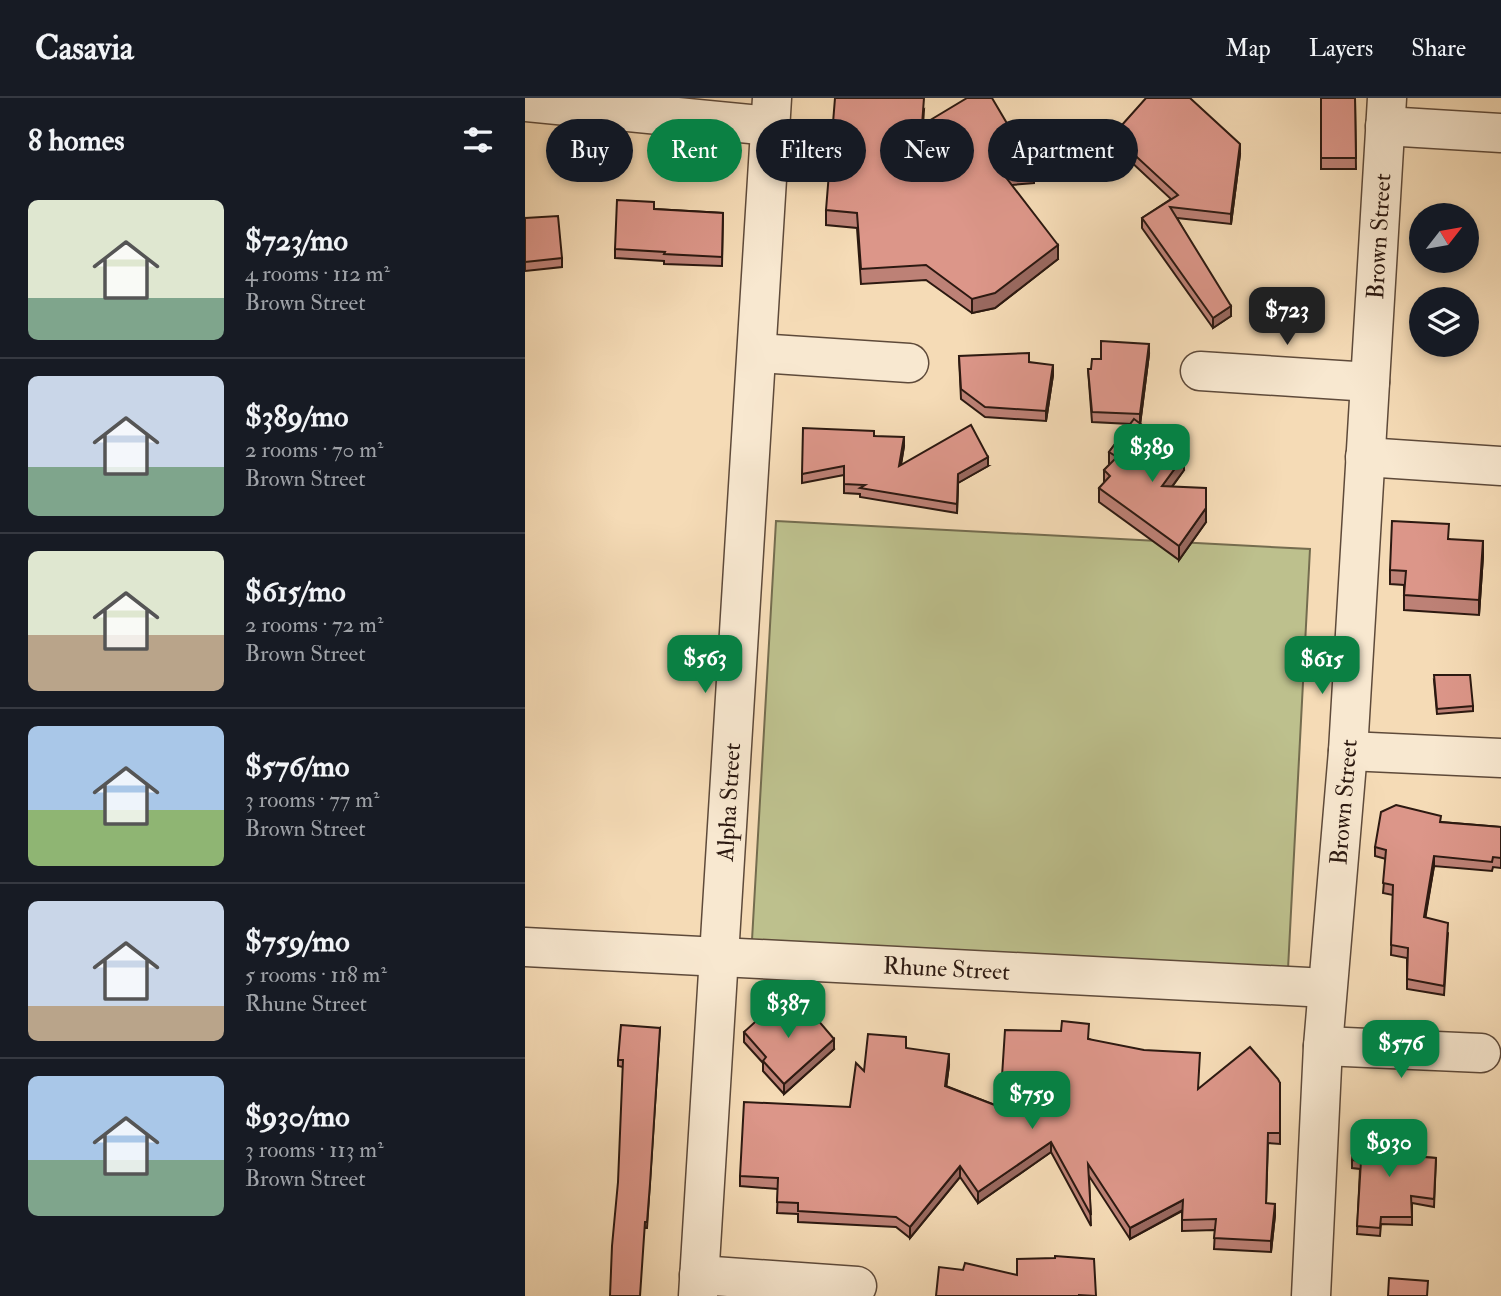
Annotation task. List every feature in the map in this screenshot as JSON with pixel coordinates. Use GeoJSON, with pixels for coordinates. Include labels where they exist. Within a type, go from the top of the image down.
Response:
{"type":"FeatureCollection","features":[{"type":"Feature","properties":{"kind":"street"},"geometry":{"type":"LineString","coordinates":[[525,102],[771,112]]}},
{"type":"Feature","properties":{"kind":"street","name":"Alpha Street"},"geometry":{"type":"LineString","coordinates":[[698,1285],[771,112]]}},
{"type":"Feature","properties":{"kind":"street"},"geometry":{"type":"LineString","coordinates":[[1386,112],[1501,133]]}},
{"type":"Feature","properties":{"kind":"street","name":"Brown Street"},"geometry":{"type":"LineString","coordinates":[[1311,1296],[1323,1046],[1348,751],[1386,112]]}},
{"type":"Feature","properties":{"kind":"street"},"geometry":{"type":"LineString","coordinates":[[757,353],[909,363]]}},
{"type":"Feature","properties":{"kind":"street"},"geometry":{"type":"LineString","coordinates":[[1200,371],[1370,382]]}},
{"type":"Feature","properties":{"kind":"street"},"geometry":{"type":"LineString","coordinates":[[1365,457],[1501,466]]}},
{"type":"Feature","properties":{"kind":"street"},"geometry":{"type":"LineString","coordinates":[[1348,751],[1501,758]]}},
{"type":"Feature","properties":{"kind":"street","name":"Rhune Street"},"geometry":{"type":"LineString","coordinates":[[525,947],[1327,988]]}},
{"type":"Feature","properties":{"kind":"street"},"geometry":{"type":"LineString","coordinates":[[1323,1046],[1481,1054]]}},
{"type":"Feature","properties":{"kind":"street"},"geometry":{"type":"LineString","coordinates":[[698,1285],[857,1286]]}},
{"type":"Feature","properties":{"kind":"green space"},"geometry":{"type":"Polygon","coordinates":[[[776,521],[1310,549],[1288,969],[752,940],[776,521]]]}},
{"type":"Feature","properties":{"kind":"building"},"geometry":{"type":"Polygon","coordinates":[[[835,98],[924,98],[922,119],[880,119],[880,182],[974,182],[974,119],[932,119],[967,98],[992,98],[1004,119],[988,119],[988,182],[1009,182],[1058,245],[995,293],[972,299],[926,265],[861,269],[857,213],[826,210],[828,182],[866,182],[866,119],[833,119],[835,98]]]}},
{"type":"Feature","properties":{"kind":"building"},"geometry":{"type":"Polygon","coordinates":[[[1146,98],[1190,98],[1240,144],[1231,214],[1170,207],[1231,306],[1213,318],[1142,218],[1178,195],[1138,158],[1138,119],[1127,119],[1146,98]]]}},
{"type":"Feature","properties":{"kind":"building"},"geometry":{"type":"Polygon","coordinates":[[[1321,98],[1355,98],[1356,158],[1321,158],[1321,98]]]}},
{"type":"Feature","properties":{"kind":"building"},"geometry":{"type":"Polygon","coordinates":[[[617,200],[654,202],[654,209],[723,213],[722,257],[615,249],[617,200]]]}},
{"type":"Feature","properties":{"kind":"building"},"geometry":{"type":"Polygon","coordinates":[[[558,216],[562,258],[525,262],[525,218],[558,216]]]}},
{"type":"Feature","properties":{"kind":"building"},"geometry":{"type":"Polygon","coordinates":[[[1101,341],[1149,344],[1140,414],[1092,412],[1088,369],[1091,369],[1092,359],[1101,359],[1101,341]]]}},
{"type":"Feature","properties":{"kind":"building"},"geometry":{"type":"Polygon","coordinates":[[[1029,353],[1029,362],[1053,365],[1046,411],[985,407],[961,389],[959,356],[1029,353]]]}},
{"type":"Feature","properties":{"kind":"building"},"geometry":{"type":"Polygon","coordinates":[[[1134,419],[1184,456],[1162,486],[1206,488],[1206,508],[1179,546],[1099,488],[1110,476],[1104,470],[1117,457],[1109,452],[1134,419]]]}},
{"type":"Feature","properties":{"kind":"building"},"geometry":{"type":"Polygon","coordinates":[[[971,425],[988,457],[958,474],[957,504],[860,488],[865,485],[844,484],[844,466],[802,474],[803,428],[874,431],[874,436],[904,437],[899,466],[971,425]]]}},
{"type":"Feature","properties":{"kind":"building"},"geometry":{"type":"Polygon","coordinates":[[[1392,521],[1449,524],[1448,539],[1483,541],[1479,600],[1404,595],[1406,571],[1390,570],[1392,521]]]}},
{"type":"Feature","properties":{"kind":"building"},"geometry":{"type":"Polygon","coordinates":[[[1434,675],[1470,675],[1473,706],[1437,709],[1434,675]]]}},
{"type":"Feature","properties":{"kind":"building"},"geometry":{"type":"Polygon","coordinates":[[[1396,805],[1441,816],[1440,822],[1501,827],[1501,858],[1493,857],[1492,862],[1434,856],[1424,917],[1448,923],[1444,986],[1407,979],[1408,948],[1391,945],[1393,885],[1383,883],[1386,850],[1375,847],[1381,812],[1396,805]]]}},
{"type":"Feature","properties":{"kind":"building"},"geometry":{"type":"Polygon","coordinates":[[[775,1004],[780,1010],[785,1006],[793,1016],[805,1005],[834,1039],[784,1084],[763,1061],[766,1057],[744,1032],[775,1004]]]}},
{"type":"Feature","properties":{"kind":"building"},"geometry":{"type":"Polygon","coordinates":[[[1062,1021],[1089,1024],[1088,1039],[1144,1050],[1200,1053],[1198,1089],[1250,1047],[1280,1083],[1280,1133],[1268,1133],[1266,1203],[1275,1204],[1271,1241],[1214,1238],[1216,1219],[1182,1220],[1183,1200],[1130,1228],[1088,1164],[1091,1215],[1051,1142],[978,1192],[960,1166],[910,1227],[896,1217],[798,1211],[798,1203],[777,1202],[778,1178],[740,1176],[744,1102],[850,1107],[856,1063],[864,1071],[868,1034],[906,1037],[906,1048],[949,1054],[945,1086],[1000,1107],[1005,1030],[1061,1031],[1062,1021]]]}},
{"type":"Feature","properties":{"kind":"building"},"geometry":{"type":"Polygon","coordinates":[[[621,1025],[660,1028],[640,1296],[610,1296],[623,1060],[618,1060],[621,1025]]]}},
{"type":"Feature","properties":{"kind":"building"},"geometry":{"type":"Polygon","coordinates":[[[1355,1126],[1389,1132],[1387,1154],[1436,1158],[1434,1199],[1411,1196],[1412,1217],[1381,1217],[1380,1228],[1357,1226],[1361,1161],[1352,1160],[1355,1126]]]}},
{"type":"Feature","properties":{"kind":"building"},"geometry":{"type":"Polygon","coordinates":[[[1055,1256],[1094,1259],[1096,1296],[936,1296],[939,1267],[963,1270],[965,1263],[1017,1275],[1017,1259],[1055,1256]]]}},
{"type":"Feature","properties":{"kind":"building"},"geometry":{"type":"Polygon","coordinates":[[[1389,1278],[1428,1281],[1427,1296],[1388,1296],[1389,1278]]]}}]}
